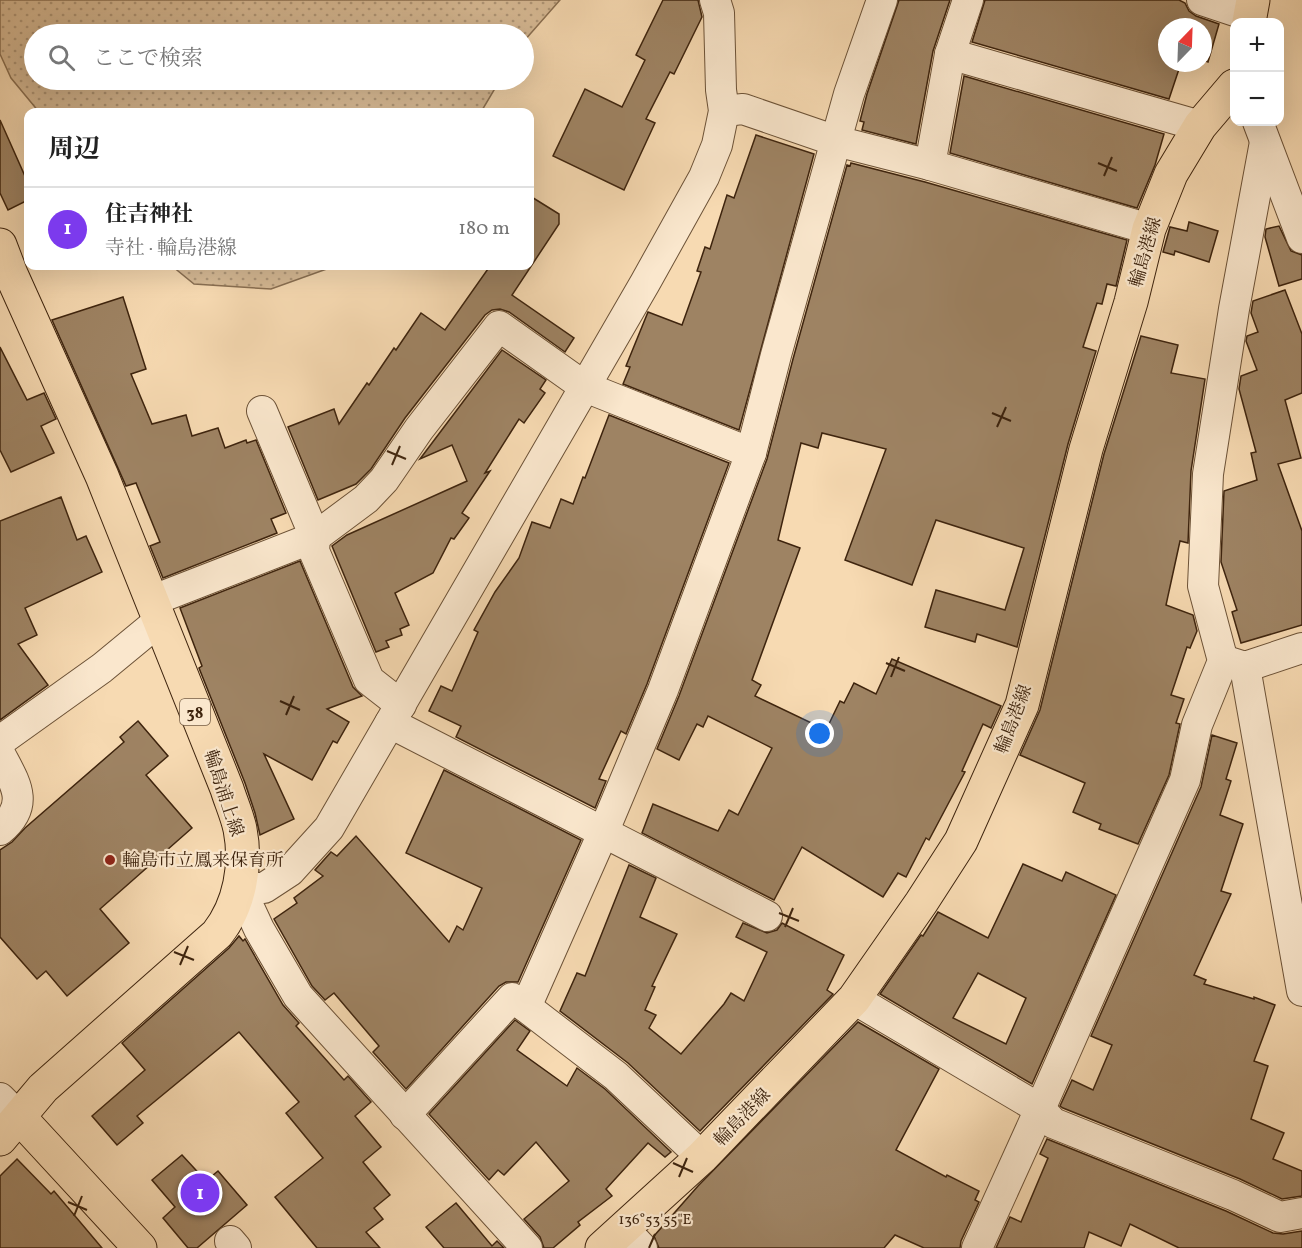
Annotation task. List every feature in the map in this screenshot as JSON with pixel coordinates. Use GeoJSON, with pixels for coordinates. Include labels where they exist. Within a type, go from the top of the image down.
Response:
{"type":"FeatureCollection","features":[{"type":"Feature","properties":{"kind":"main road","name":"輪島港線"},"geometry":{"type":"LineString","coordinates":[[623,1242],[854,999],[961,841],[1022,705],[1086,449],[1131,302],[1149,229],[1172,174],[1200,126],[1230,91]]}},
{"type":"Feature","properties":{"kind":"main road","name":"輪島浦上線"},"geometry":{"type":"LineString","coordinates":[[4,266],[102,476],[226,789],[240,828],[242,851],[240,888],[232,910],[217,934],[6,1118]]}},
{"type":"Feature","properties":{"kind":"main road"},"geometry":{"type":"LineString","coordinates":[[6,1118],[140,1248]]}},
{"type":"Feature","properties":{"kind":"street"},"geometry":{"type":"LineString","coordinates":[[527,1248],[298,996],[259,929],[240,888],[264,888],[290,871],[329,828],[704,177],[717,144],[724,111],[721,90],[719,13],[715,0]]}},
{"type":"Feature","properties":{"kind":"street"},"geometry":{"type":"LineString","coordinates":[[526,1007],[663,690],[751,453],[849,94],[882,0]]}},
{"type":"Feature","properties":{"kind":"street"},"geometry":{"type":"LineString","coordinates":[[930,165],[950,54],[968,0]]}},
{"type":"Feature","properties":{"kind":"street"},"geometry":{"type":"LineString","coordinates":[[1202,0],[1251,13]]}},
{"type":"Feature","properties":{"kind":"street"},"geometry":{"type":"LineString","coordinates":[[950,54],[1200,126]]}},
{"type":"Feature","properties":{"kind":"street"},"geometry":{"type":"LineString","coordinates":[[724,111],[743,109],[836,141],[930,165],[1149,229]]}},
{"type":"Feature","properties":{"kind":"street"},"geometry":{"type":"LineString","coordinates":[[1262,132],[1302,238]]}},
{"type":"Feature","properties":{"kind":"street"},"geometry":{"type":"LineString","coordinates":[[1262,132],[1208,474],[1203,586],[1234,664],[1290,842],[1302,991]]}},
{"type":"Feature","properties":{"kind":"street"},"geometry":{"type":"LineString","coordinates":[[0,741],[102,668],[155,611],[315,537],[375,492],[419,429],[500,326],[585,387],[751,453]]}},
{"type":"Feature","properties":{"kind":"street"},"geometry":{"type":"LineString","coordinates":[[262,411],[315,537],[314,551],[369,680],[395,714],[603,833],[767,916]]}},
{"type":"Feature","properties":{"kind":"street"},"geometry":{"type":"LineString","coordinates":[[977,1248],[1185,780],[1197,725],[1234,664],[1302,648]]}},
{"type":"Feature","properties":{"kind":"street"},"geometry":{"type":"LineString","coordinates":[[0,754],[15,783],[18,804],[14,815],[0,830]]}},
{"type":"Feature","properties":{"kind":"street"},"geometry":{"type":"LineString","coordinates":[[405,1115],[512,998],[616,1076],[702,1157]]}},
{"type":"Feature","properties":{"kind":"street"},"geometry":{"type":"LineString","coordinates":[[854,999],[1040,1109],[1053,1123],[1233,1195],[1280,1217],[1302,1213]]}},
{"type":"Feature","properties":{"kind":"shaded area"},"geometry":{"type":"Polygon","coordinates":[[[0,0],[560,0],[534,30],[534,24],[24,24],[24,90],[494,90],[483,108],[36,108],[11,78],[0,54],[0,0]]]}},
{"type":"Feature","properties":{"kind":"shaded area"},"geometry":{"type":"Polygon","coordinates":[[[177,270],[324,270],[271,289],[194,284],[177,270]]]}},
{"type":"Feature","properties":{"kind":"building"},"geometry":{"type":"Polygon","coordinates":[[[663,0],[698,0],[702,17],[674,74],[670,72],[646,119],[655,123],[624,190],[553,156],[585,89],[622,107],[645,60],[636,55],[663,0]]]}},
{"type":"Feature","properties":{"kind":"building"},"geometry":{"type":"Polygon","coordinates":[[[899,0],[950,0],[933,51],[916,144],[862,130],[864,122],[860,121],[899,0]]]}},
{"type":"Feature","properties":{"kind":"building"},"geometry":{"type":"Polygon","coordinates":[[[985,0],[1179,0],[1185,3],[1189,11],[1202,18],[1158,18],[1158,72],[1178,72],[1169,99],[972,42],[985,0]]]}},
{"type":"Feature","properties":{"kind":"building"},"geometry":{"type":"Polygon","coordinates":[[[1212,22],[1219,24],[1212,48],[1212,22]]]}},
{"type":"Feature","properties":{"kind":"building"},"geometry":{"type":"Polygon","coordinates":[[[964,76],[1164,134],[1155,165],[1137,208],[950,153],[964,76]]]}},
{"type":"Feature","properties":{"kind":"building"},"geometry":{"type":"Polygon","coordinates":[[[0,120],[24,174],[24,202],[8,210],[0,193],[0,120]]]}},
{"type":"Feature","properties":{"kind":"building"},"geometry":{"type":"Polygon","coordinates":[[[756,135],[814,154],[739,430],[623,384],[630,367],[626,366],[648,312],[682,325],[701,272],[697,271],[705,247],[710,249],[727,195],[734,198],[756,135]]]}},
{"type":"Feature","properties":{"kind":"building"},"geometry":{"type":"Polygon","coordinates":[[[851,163],[1127,240],[1116,286],[1107,284],[1102,304],[1097,303],[1083,347],[1096,351],[1068,444],[1017,647],[977,634],[975,642],[925,627],[936,590],[1005,610],[1024,548],[936,520],[912,585],[845,560],[886,449],[822,433],[818,448],[801,443],[778,540],[800,548],[752,680],[761,685],[755,696],[826,730],[840,701],[844,703],[854,683],[876,694],[892,659],[1001,706],[991,728],[983,724],[962,771],[965,772],[929,840],[926,838],[906,877],[898,873],[883,897],[802,847],[774,900],[642,833],[653,804],[718,831],[729,810],[738,815],[772,748],[708,716],[703,727],[697,724],[679,760],[657,749],[767,459],[847,165],[850,166],[851,163]]]}},
{"type":"Feature","properties":{"kind":"building"},"geometry":{"type":"Polygon","coordinates":[[[534,198],[559,214],[559,224],[534,262],[534,198]]]}},
{"type":"Feature","properties":{"kind":"building"},"geometry":{"type":"Polygon","coordinates":[[[1189,222],[1218,231],[1209,262],[1175,251],[1174,255],[1163,252],[1170,227],[1187,231],[1189,222]]]}},
{"type":"Feature","properties":{"kind":"building"},"geometry":{"type":"Polygon","coordinates":[[[1279,226],[1291,251],[1302,255],[1302,279],[1279,286],[1265,237],[1266,229],[1279,226]]]}},
{"type":"Feature","properties":{"kind":"building"},"geometry":{"type":"Polygon","coordinates":[[[487,270],[529,270],[512,295],[574,338],[565,352],[509,312],[500,309],[492,310],[485,315],[405,418],[371,469],[356,484],[318,500],[288,427],[334,409],[339,424],[367,383],[369,385],[394,348],[396,350],[421,313],[445,330],[487,270]]]}},
{"type":"Feature","properties":{"kind":"building"},"geometry":{"type":"Polygon","coordinates":[[[1285,290],[1302,334],[1302,393],[1285,400],[1301,458],[1278,464],[1302,531],[1302,625],[1241,643],[1232,612],[1237,610],[1221,562],[1224,491],[1257,480],[1251,453],[1256,452],[1239,389],[1241,376],[1257,370],[1246,341],[1247,336],[1258,332],[1251,313],[1253,301],[1285,290]]]}},
{"type":"Feature","properties":{"kind":"building"},"geometry":{"type":"Polygon","coordinates":[[[123,297],[146,369],[131,374],[152,424],[186,415],[192,436],[218,428],[225,448],[246,440],[247,443],[256,440],[286,513],[271,519],[277,533],[163,578],[150,546],[160,542],[136,483],[126,486],[52,320],[123,297]]]}},
{"type":"Feature","properties":{"kind":"building"},"geometry":{"type":"Polygon","coordinates":[[[1141,336],[1178,345],[1171,373],[1205,379],[1191,471],[1188,543],[1180,541],[1166,605],[1193,615],[1197,631],[1190,648],[1187,647],[1171,695],[1184,699],[1176,723],[1180,724],[1169,775],[1138,844],[1099,829],[1101,824],[1073,812],[1085,783],[1020,755],[1040,710],[1104,454],[1141,336]]]}},
{"type":"Feature","properties":{"kind":"building"},"geometry":{"type":"Polygon","coordinates":[[[0,347],[27,400],[44,393],[56,419],[41,426],[54,453],[11,472],[0,450],[0,347]]]}},
{"type":"Feature","properties":{"kind":"building"},"geometry":{"type":"Polygon","coordinates":[[[502,350],[546,380],[540,389],[545,393],[524,423],[519,419],[485,473],[490,471],[462,513],[469,518],[454,539],[451,538],[433,573],[395,593],[409,625],[400,629],[402,635],[386,641],[389,647],[376,652],[332,546],[347,535],[467,481],[452,445],[420,459],[502,350]]]}},
{"type":"Feature","properties":{"kind":"building"},"geometry":{"type":"Polygon","coordinates":[[[609,415],[729,463],[647,684],[626,734],[621,731],[599,779],[606,781],[595,808],[456,737],[461,726],[429,711],[441,686],[452,691],[478,632],[474,630],[495,592],[519,558],[532,522],[550,528],[561,499],[573,504],[609,415]]]}},
{"type":"Feature","properties":{"kind":"building"},"geometry":{"type":"Polygon","coordinates":[[[61,497],[77,540],[86,536],[102,572],[25,608],[37,635],[18,644],[48,685],[0,720],[0,521],[61,497]]]}},
{"type":"Feature","properties":{"kind":"building"},"geometry":{"type":"Polygon","coordinates":[[[300,561],[353,687],[362,696],[327,709],[349,722],[337,743],[333,741],[312,780],[264,754],[294,819],[260,835],[245,783],[199,668],[202,666],[180,608],[300,561]]]}},
{"type":"Feature","properties":{"kind":"building"},"geometry":{"type":"Polygon","coordinates":[[[138,721],[168,756],[146,775],[192,828],[100,909],[129,943],[67,996],[46,971],[37,979],[0,937],[0,850],[12,842],[124,742],[120,737],[138,721]]]}},
{"type":"Feature","properties":{"kind":"building"},"geometry":{"type":"Polygon","coordinates":[[[1212,735],[1237,743],[1226,779],[1231,781],[1220,815],[1243,824],[1221,891],[1231,894],[1194,975],[1206,980],[1204,984],[1275,1005],[1254,1061],[1268,1066],[1251,1119],[1284,1133],[1273,1159],[1302,1171],[1302,1196],[1282,1199],[1240,1179],[1060,1106],[1072,1080],[1093,1090],[1112,1045],[1091,1036],[1201,787],[1212,735]]]}},
{"type":"Feature","properties":{"kind":"building"},"geometry":{"type":"Polygon","coordinates":[[[444,770],[581,840],[518,982],[506,982],[499,986],[406,1089],[373,1052],[379,1046],[334,993],[325,1000],[312,986],[274,919],[297,903],[294,898],[323,876],[315,870],[331,852],[337,856],[356,836],[449,942],[457,926],[463,930],[482,888],[406,853],[444,770]]]}},
{"type":"Feature","properties":{"kind":"building"},"geometry":{"type":"Polygon","coordinates":[[[1023,864],[1062,881],[1066,872],[1116,895],[1032,1084],[880,994],[938,912],[988,938],[1023,864]],[[978,973],[953,1018],[1006,1044],[1026,998],[978,973]]]}},
{"type":"Feature","properties":{"kind":"building"},"geometry":{"type":"Polygon","coordinates":[[[629,865],[656,878],[640,917],[677,934],[652,986],[655,987],[645,1010],[656,1015],[649,1028],[681,1054],[731,993],[744,1001],[767,952],[736,937],[743,923],[767,933],[777,930],[782,923],[844,955],[827,990],[833,994],[700,1131],[628,1063],[560,1011],[577,973],[585,976],[629,865]]]}},
{"type":"Feature","properties":{"kind":"building"},"geometry":{"type":"Polygon","coordinates":[[[239,936],[243,941],[245,939],[283,1005],[299,1023],[296,1026],[344,1080],[348,1076],[371,1102],[355,1116],[381,1147],[363,1162],[390,1195],[374,1208],[383,1219],[366,1232],[380,1248],[317,1248],[275,1197],[323,1158],[286,1113],[299,1102],[239,1032],[137,1116],[143,1123],[117,1145],[92,1116],[145,1070],[122,1043],[229,948],[239,936]]]}},
{"type":"Feature","properties":{"kind":"building"},"geometry":{"type":"Polygon","coordinates":[[[515,1020],[530,1031],[517,1050],[567,1086],[577,1068],[605,1089],[671,1152],[665,1157],[648,1143],[606,1189],[612,1196],[578,1222],[580,1225],[553,1248],[544,1248],[540,1237],[524,1219],[569,1181],[536,1142],[504,1175],[498,1170],[489,1180],[429,1114],[515,1020]]]}},
{"type":"Feature","properties":{"kind":"building"},"geometry":{"type":"Polygon","coordinates":[[[858,1022],[939,1069],[896,1150],[946,1177],[947,1175],[979,1191],[975,1200],[979,1202],[960,1248],[924,1248],[895,1235],[884,1248],[659,1248],[654,1236],[698,1186],[858,1022]]]}},
{"type":"Feature","properties":{"kind":"building"},"geometry":{"type":"Polygon","coordinates":[[[1047,1139],[1226,1211],[1273,1233],[1302,1231],[1302,1248],[1179,1248],[1130,1224],[1121,1246],[1089,1232],[1084,1248],[996,1248],[1010,1217],[1021,1222],[1048,1158],[1040,1154],[1047,1139]]]}},
{"type":"Feature","properties":{"kind":"building"},"geometry":{"type":"Polygon","coordinates":[[[182,1155],[206,1181],[218,1171],[247,1205],[197,1248],[188,1248],[163,1218],[175,1207],[152,1180],[182,1155]]]}},
{"type":"Feature","properties":{"kind":"building"},"geometry":{"type":"Polygon","coordinates":[[[17,1159],[51,1194],[54,1191],[102,1248],[0,1248],[0,1176],[17,1159]]]}},
{"type":"Feature","properties":{"kind":"building"},"geometry":{"type":"Polygon","coordinates":[[[456,1203],[492,1246],[497,1241],[504,1248],[444,1248],[426,1227],[456,1203]]]}},
{"type":"Feature","properties":{"kind":"place","name":"輪島市立鳳来保育所"},"geometry":{"type":"Point","coordinates":[110,860]}},
{"type":"Feature","properties":{"kind":"place","name":"住吉神社"},"geometry":{"type":"Point","coordinates":[200,1193]}}]}
